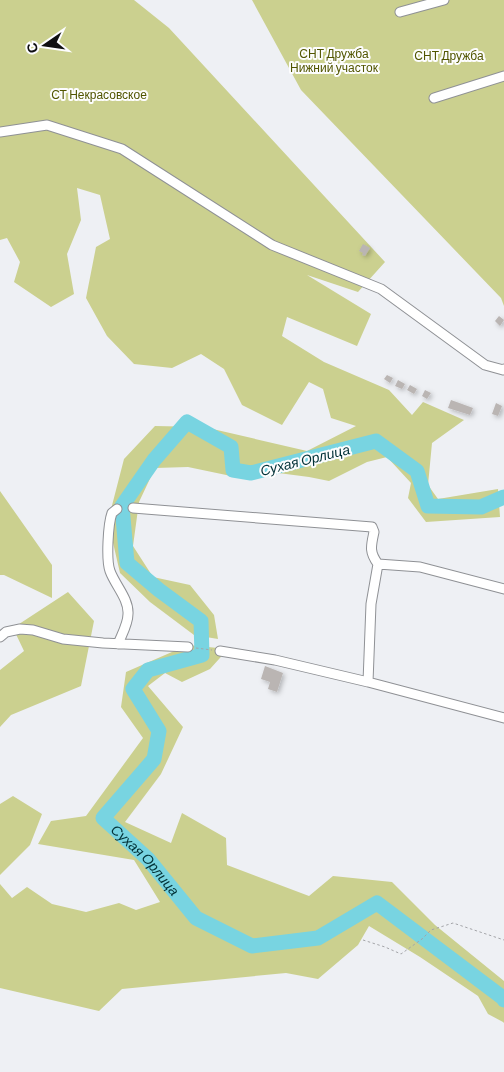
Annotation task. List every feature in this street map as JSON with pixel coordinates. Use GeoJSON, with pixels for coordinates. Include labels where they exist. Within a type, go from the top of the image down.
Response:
{"type":"FeatureCollection","features":[{"type":"Feature","properties":{"kind":"street"},"geometry":{"type":"LineString","coordinates":[[400,12],[444,0]]}},
{"type":"Feature","properties":{"kind":"street"},"geometry":{"type":"LineString","coordinates":[[434,98],[504,76]]}},
{"type":"Feature","properties":{"kind":"street"},"geometry":{"type":"LineString","coordinates":[[0,132],[47,125],[122,149],[272,245],[381,289],[485,365],[504,369]]}},
{"type":"Feature","properties":{"kind":"street"},"geometry":{"type":"LineString","coordinates":[[133,508],[372,527],[374,532],[372,556],[378,564],[372,604],[368,682]]}},
{"type":"Feature","properties":{"kind":"street"},"geometry":{"type":"LineString","coordinates":[[117,509],[112,512],[109,520],[108,561],[110,571],[126,602],[129,613],[127,624],[118,644]]}},
{"type":"Feature","properties":{"kind":"street"},"geometry":{"type":"LineString","coordinates":[[378,564],[420,567],[504,589]]}},
{"type":"Feature","properties":{"kind":"street"},"geometry":{"type":"LineString","coordinates":[[0,636],[6,632],[20,629],[33,630],[63,639],[188,647]]}},
{"type":"Feature","properties":{"kind":"street"},"geometry":{"type":"LineString","coordinates":[[220,652],[275,660],[368,682],[504,718]]}},
{"type":"Feature","properties":{"kind":"path"},"geometry":{"type":"LineString","coordinates":[[188,647],[220,652]]}},
{"type":"Feature","properties":{"kind":"path"},"geometry":{"type":"LineString","coordinates":[[363,940],[401,954],[432,930],[453,924],[504,940]]}},
{"type":"Feature","properties":{"kind":"green space","name":"СТ Некрасовское"},"geometry":{"type":"Polygon","coordinates":[[[0,0],[134,0],[169,28],[385,262],[358,292],[307,275],[371,314],[357,346],[287,317],[282,336],[324,362],[389,390],[412,415],[423,402],[464,420],[432,443],[428,485],[438,499],[498,489],[500,517],[426,522],[408,498],[411,483],[387,457],[367,462],[329,481],[263,471],[231,476],[188,467],[155,468],[139,502],[133,546],[153,577],[190,585],[214,615],[218,639],[194,635],[150,602],[120,573],[108,521],[124,459],[155,426],[204,427],[307,451],[356,426],[331,418],[323,389],[309,382],[282,425],[242,405],[224,369],[201,354],[172,368],[134,364],[107,336],[86,298],[96,247],[110,239],[100,195],[77,188],[81,220],[67,254],[74,294],[51,307],[14,282],[20,262],[7,238],[0,240],[0,0]]]}},
{"type":"Feature","properties":{"kind":"green space"},"geometry":{"type":"Polygon","coordinates":[[[252,0],[504,0],[504,306],[501,298],[301,90],[252,0]]]}},
{"type":"Feature","properties":{"kind":"green space"},"geometry":{"type":"Polygon","coordinates":[[[0,491],[52,565],[52,598],[4,575],[0,575],[0,491]]]}},
{"type":"Feature","properties":{"kind":"green space"},"geometry":{"type":"Polygon","coordinates":[[[68,592],[94,621],[81,686],[11,715],[0,727],[0,670],[24,651],[13,628],[68,592]]]}},
{"type":"Feature","properties":{"kind":"green space"},"geometry":{"type":"Polygon","coordinates":[[[188,645],[228,649],[210,669],[182,682],[165,673],[148,686],[183,727],[161,774],[125,822],[171,843],[182,813],[226,838],[227,865],[309,896],[333,876],[392,882],[435,925],[504,981],[504,1023],[488,1014],[478,996],[369,926],[358,945],[318,979],[286,973],[122,989],[99,1011],[0,988],[0,884],[12,898],[27,887],[52,904],[86,912],[119,903],[136,910],[160,902],[134,860],[38,844],[51,821],[86,816],[143,738],[121,707],[126,672],[188,645]]]}},
{"type":"Feature","properties":{"kind":"green space"},"geometry":{"type":"Polygon","coordinates":[[[13,796],[42,814],[30,845],[0,875],[0,804],[13,796]]]}},
{"type":"Feature","properties":{"kind":"building"},"geometry":{"type":"Polygon","coordinates":[[[363,244],[370,248],[365,256],[359,251],[363,244]]]}},
{"type":"Feature","properties":{"kind":"building"},"geometry":{"type":"Polygon","coordinates":[[[499,316],[504,320],[500,326],[495,321],[499,316]]]}},
{"type":"Feature","properties":{"kind":"building"},"geometry":{"type":"Polygon","coordinates":[[[387,375],[393,378],[390,383],[384,379],[387,375]]]}},
{"type":"Feature","properties":{"kind":"building"},"geometry":{"type":"Polygon","coordinates":[[[398,380],[405,384],[402,389],[395,386],[398,380]]]}},
{"type":"Feature","properties":{"kind":"building"},"geometry":{"type":"Polygon","coordinates":[[[410,385],[417,389],[414,394],[407,390],[410,385]]]}},
{"type":"Feature","properties":{"kind":"building"},"geometry":{"type":"Polygon","coordinates":[[[425,390],[431,393],[427,399],[422,396],[425,390]]]}},
{"type":"Feature","properties":{"kind":"building"},"geometry":{"type":"Polygon","coordinates":[[[451,400],[473,408],[470,415],[448,408],[451,400]]]}},
{"type":"Feature","properties":{"kind":"building"},"geometry":{"type":"Polygon","coordinates":[[[496,403],[502,406],[498,416],[492,414],[496,403]]]}},
{"type":"Feature","properties":{"kind":"building"},"geometry":{"type":"Polygon","coordinates":[[[265,666],[283,673],[277,692],[268,689],[270,682],[261,679],[265,666]]]}},
{"type":"Feature","properties":{"kind":"waterway","name":"Сухая Орлица"},"geometry":{"type":"LineString","coordinates":[[504,497],[481,507],[428,506],[417,471],[376,441],[251,473],[233,470],[231,447],[187,422],[154,460],[122,506],[127,563],[159,590],[201,621],[202,655],[148,670],[133,689],[159,731],[154,759],[103,818],[148,859],[196,918],[252,946],[318,938],[377,903],[504,1000]]}},
{"type":"Feature","properties":{"kind":"park label","name":"СНТ Дружба"},"geometry":{"type":"Point","coordinates":[449,56]}},
{"type":"Feature","properties":{"kind":"park label","name":"СНТ Дружба Нижний участок"},"geometry":{"type":"Point","coordinates":[334,61]}}]}
